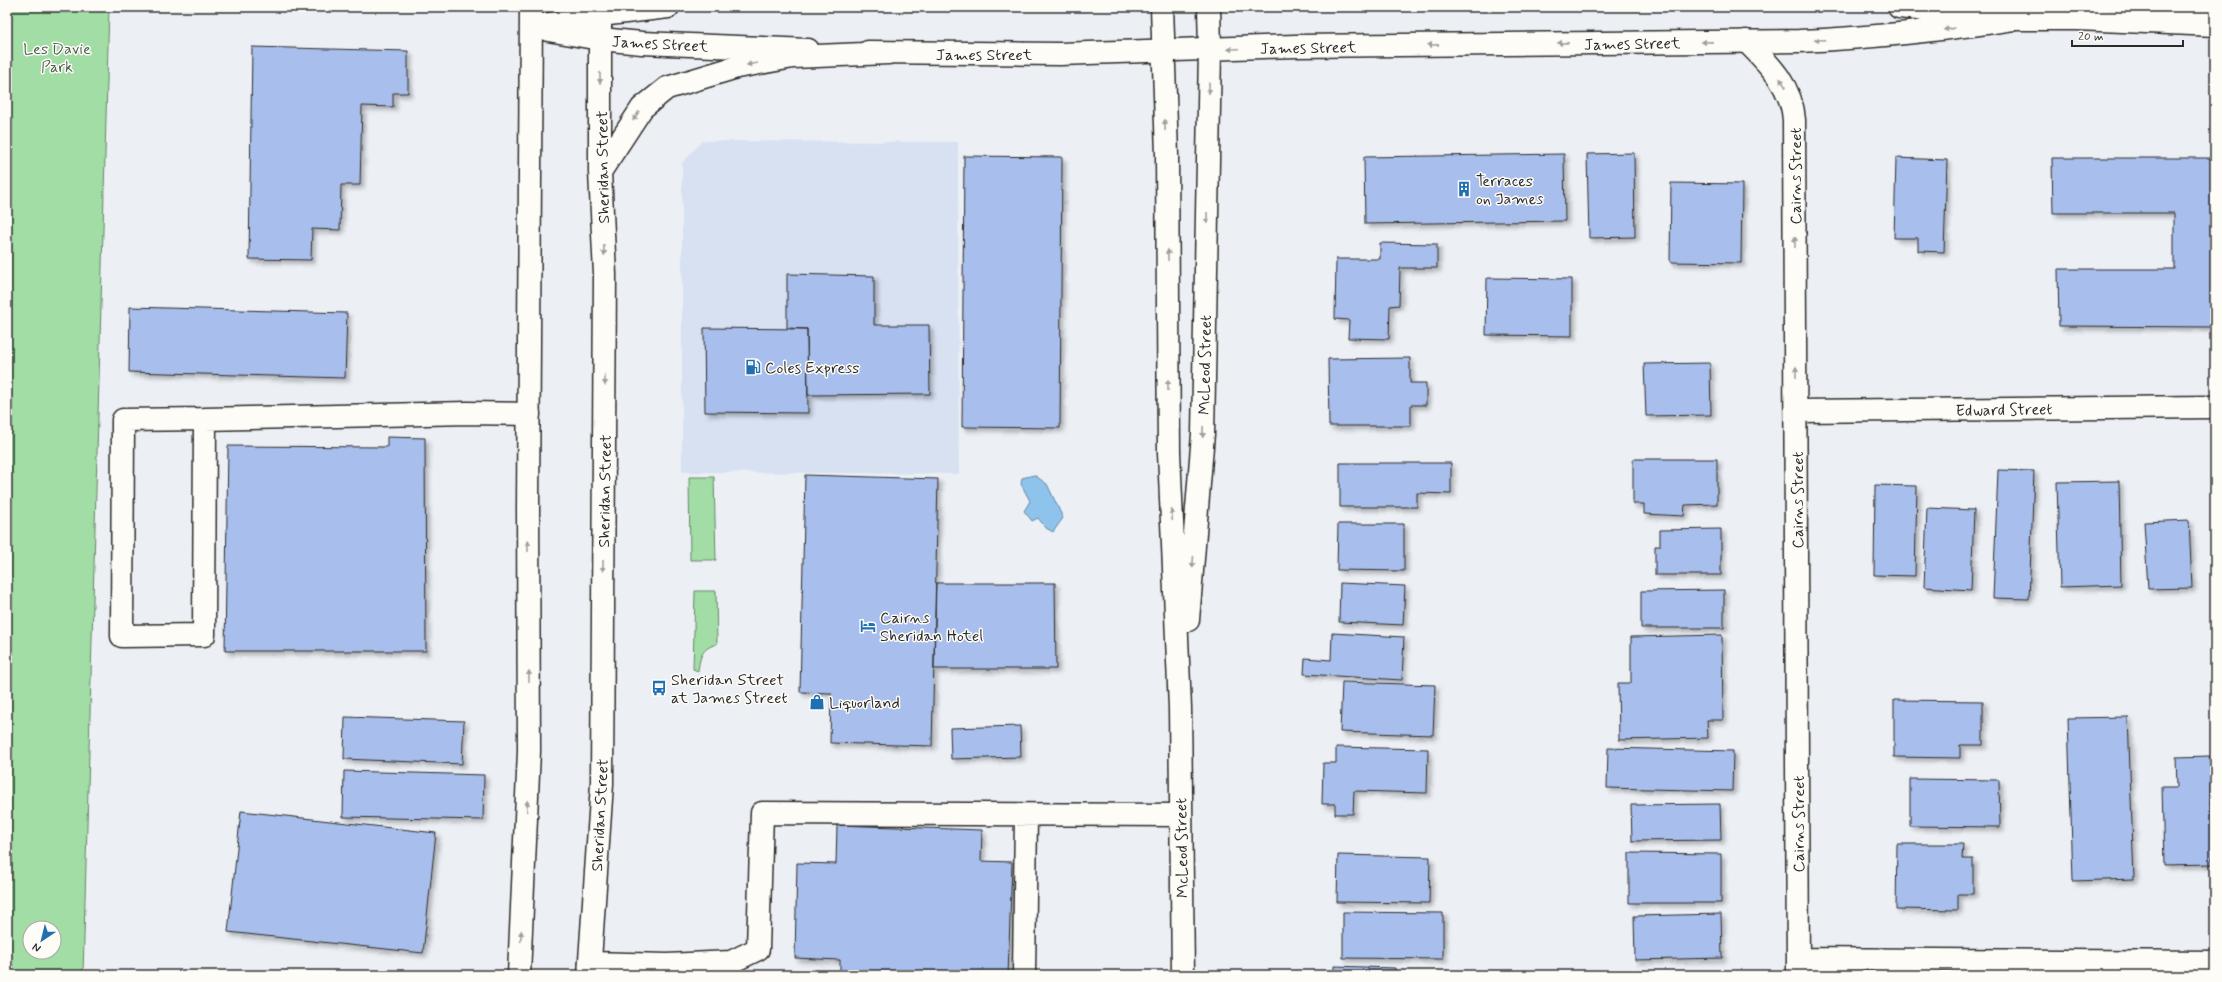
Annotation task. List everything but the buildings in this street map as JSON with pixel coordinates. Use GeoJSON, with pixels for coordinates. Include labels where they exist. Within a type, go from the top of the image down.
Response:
{"type":"FeatureCollection","features":[{"type":"Feature","properties":{"kind":"main road","name":"James Street"},"geometry":{"type":"LineString","coordinates":[[531,17],[668,7]]}},
{"type":"Feature","properties":{"kind":"main road","name":"McLeod Street"},"geometry":{"type":"LineString","coordinates":[[1162,7],[1162,50],[1167,155],[1169,452],[1180,721],[1183,975]]}},
{"type":"Feature","properties":{"kind":"main road","name":"McLeod Street"},"geometry":{"type":"LineString","coordinates":[[1180,721],[1203,434],[1210,50],[1209,7]]}},
{"type":"Feature","properties":{"kind":"main road","name":"James Street"},"geometry":{"type":"LineString","coordinates":[[1899,7],[2015,19]]}},
{"type":"Feature","properties":{"kind":"main road","name":"James Street"},"geometry":{"type":"LineString","coordinates":[[531,17],[600,39],[642,43],[888,53],[1060,54],[1295,46],[1746,41],[1857,38],[1945,30],[2015,19],[2077,13],[2215,8]]}},
{"type":"Feature","properties":{"kind":"main road","name":"Sheridan Street"},"geometry":{"type":"LineString","coordinates":[[590,969],[602,784],[605,274],[600,172],[600,11]]}},
{"type":"Feature","properties":{"kind":"main road","name":"James Street"},"geometry":{"type":"LineString","coordinates":[[2077,13],[2215,25]]}},
{"type":"Feature","properties":{"kind":"main road"},"geometry":{"type":"LineString","coordinates":[[519,975],[529,751],[531,17]]}},
{"type":"Feature","properties":{"kind":"main road","name":"Cairns Street"},"geometry":{"type":"LineString","coordinates":[[1746,41],[1786,87],[1791,98],[1794,120],[1797,411],[1798,967]]}},
{"type":"Feature","properties":{"kind":"main road"},"geometry":{"type":"LineString","coordinates":[[600,172],[642,108],[667,88],[737,67],[793,57],[888,53]]}},
{"type":"Feature","properties":{"kind":"main road","name":"Edward Street"},"geometry":{"type":"LineString","coordinates":[[1797,411],[2212,406]]}},
{"type":"Feature","properties":{"kind":"main road"},"geometry":{"type":"LineString","coordinates":[[205,419],[204,635],[122,636],[123,420],[467,413],[529,414]]}},
{"type":"Feature","properties":{"kind":"main road"},"geometry":{"type":"LineString","coordinates":[[590,969],[731,962],[758,949],[762,813],[1181,815]]}},
{"type":"Feature","properties":{"kind":"main road"},"geometry":{"type":"LineString","coordinates":[[1024,975],[1026,815]]}},
{"type":"Feature","properties":{"kind":"main road"},"geometry":{"type":"LineString","coordinates":[[1798,967],[2215,962]]}},
{"type":"Feature","properties":{"kind":"shaded area"},"geometry":{"type":"Polygon","coordinates":[[[702,141],[958,142],[959,474],[682,472],[682,163],[702,141]]]}},
{"type":"Feature","properties":{"kind":"green space","name":"Les Davie Park"},"geometry":{"type":"Polygon","coordinates":[[[7,7],[109,7],[83,975],[7,975],[7,7]]]}},
{"type":"Feature","properties":{"kind":"green space"},"geometry":{"type":"Polygon","coordinates":[[[689,477],[714,477],[716,560],[690,560],[689,477]]]}},
{"type":"Feature","properties":{"kind":"green space"},"geometry":{"type":"Polygon","coordinates":[[[695,591],[716,591],[717,644],[705,650],[701,657],[698,671],[693,669],[695,591]]]}},
{"type":"Feature","properties":{"kind":"water"},"geometry":{"type":"Polygon","coordinates":[[[1034,475],[1047,484],[1063,518],[1053,532],[1046,528],[1038,518],[1032,521],[1024,511],[1030,501],[1021,484],[1022,478],[1034,475]]]}},
{"type":"Feature","properties":{"kind":"place","name":"Terraces on James"},"geometry":{"type":"Point","coordinates":[1464,189]}},
{"type":"Feature","properties":{"kind":"place","name":"Coles Express"},"geometry":{"type":"Point","coordinates":[753,367]}},
{"type":"Feature","properties":{"kind":"place","name":"Cairns Sheridan Hotel"},"geometry":{"type":"Point","coordinates":[868,626]}},
{"type":"Feature","properties":{"kind":"place","name":"Sheridan Street at James Street"},"geometry":{"type":"Point","coordinates":[659,688]}},
{"type":"Feature","properties":{"kind":"place","name":"Liquorland"},"geometry":{"type":"Point","coordinates":[817,702]}}]}
